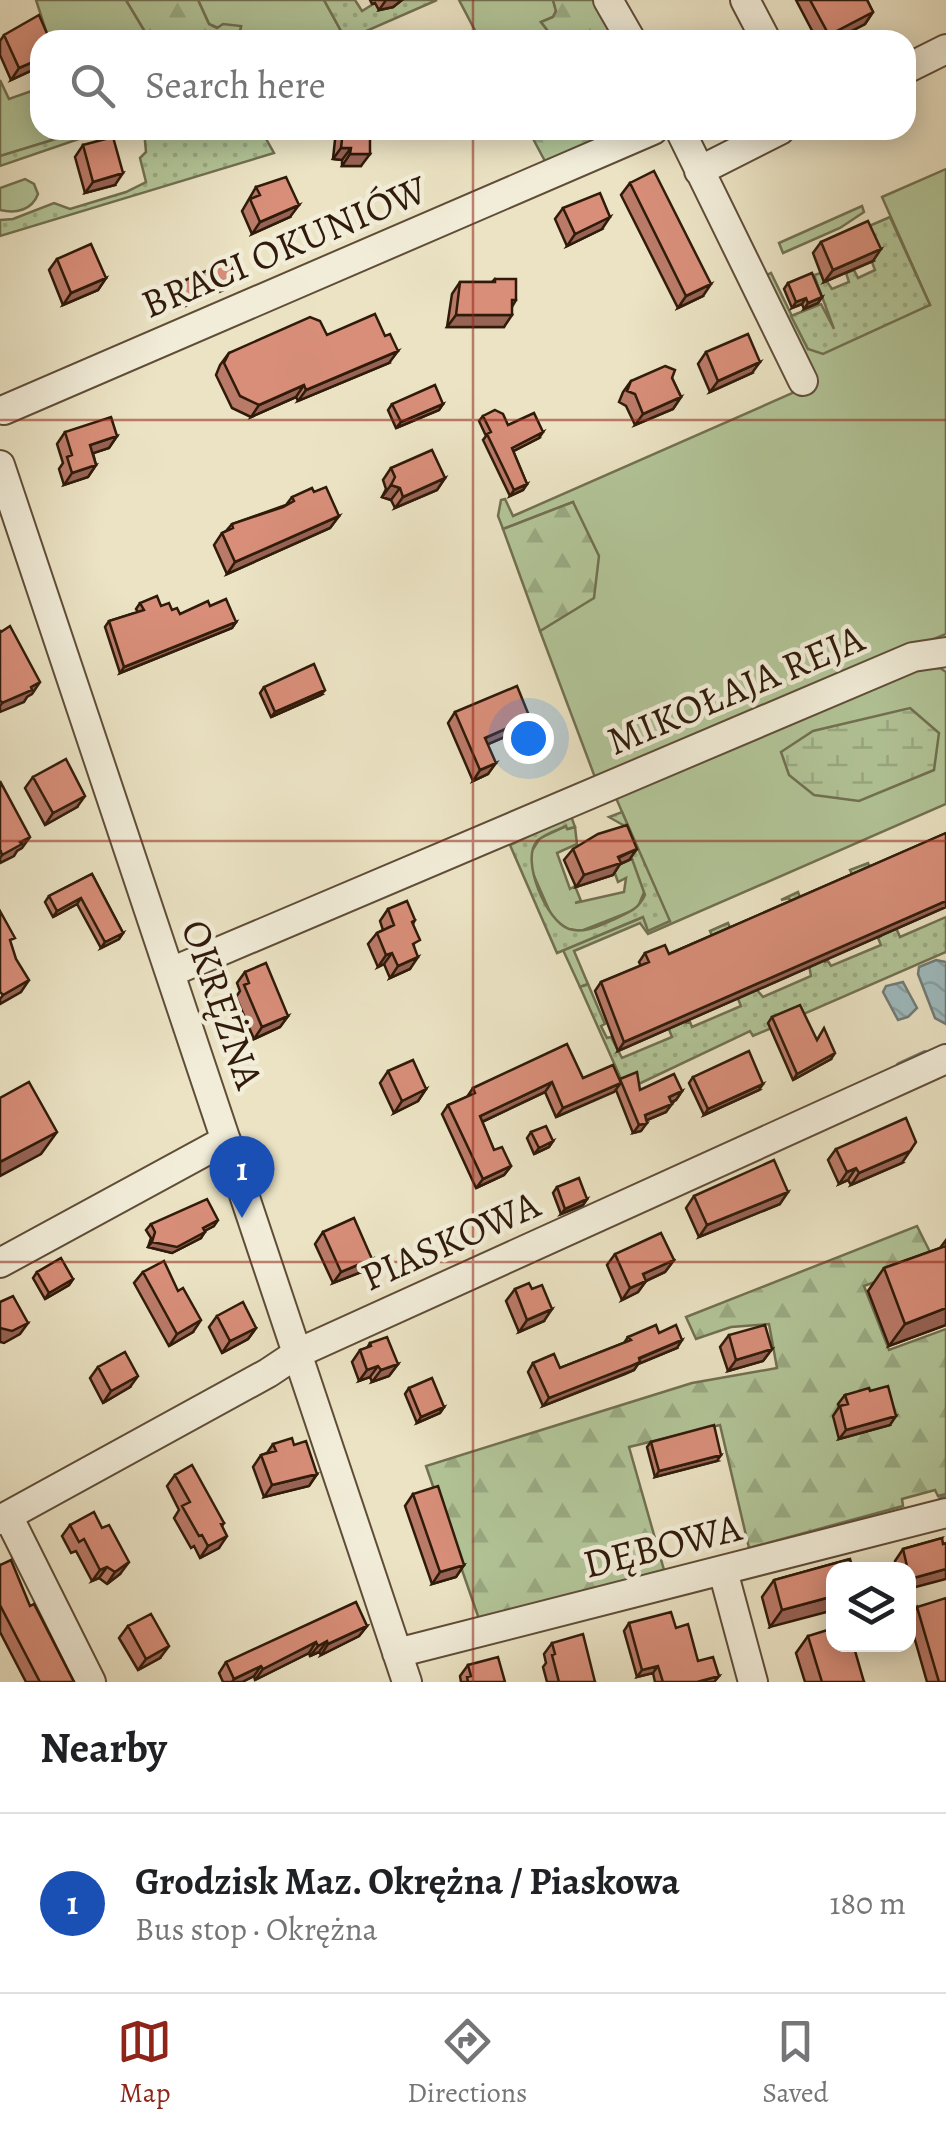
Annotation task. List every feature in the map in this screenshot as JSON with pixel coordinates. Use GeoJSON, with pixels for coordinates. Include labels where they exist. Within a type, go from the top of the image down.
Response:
{"type":"FeatureCollection","features":[{"type":"Feature","properties":{"kind":"street"},"geometry":{"type":"LineString","coordinates":[[608,0],[625,30]]}},
{"type":"Feature","properties":{"kind":"street"},"geometry":{"type":"LineString","coordinates":[[744,0],[760,30]]}},
{"type":"Feature","properties":{"kind":"street"},"geometry":{"type":"LineString","coordinates":[[916,64],[946,49]]}},
{"type":"Feature","properties":{"kind":"street","name":"BRACI OKUNIÓW"},"geometry":{"type":"LineString","coordinates":[[1,419],[631,140]]}},
{"type":"Feature","properties":{"kind":"street"},"geometry":{"type":"LineString","coordinates":[[685,140],[803,381]]}},
{"type":"Feature","properties":{"kind":"street"},"geometry":{"type":"LineString","coordinates":[[699,170],[760,140]]}},
{"type":"Feature","properties":{"kind":"street","name":"OKRĘŻNA"},"geometry":{"type":"LineString","coordinates":[[0,464],[406,1682]]}},
{"type":"Feature","properties":{"kind":"street","name":"MIKOŁAJA REJA"},"geometry":{"type":"LineString","coordinates":[[171,972],[913,657],[946,652]]}},
{"type":"Feature","properties":{"kind":"street","name":"PIASKOWA"},"geometry":{"type":"LineString","coordinates":[[4,1518],[298,1353],[946,1060]]}},
{"type":"Feature","properties":{"kind":"street"},"geometry":{"type":"LineString","coordinates":[[0,1263],[226,1140]]}},
{"type":"Feature","properties":{"kind":"street","name":"DĘBOWA"},"geometry":{"type":"LineString","coordinates":[[397,1653],[946,1513]]}},
{"type":"Feature","properties":{"kind":"street"},"geometry":{"type":"LineString","coordinates":[[4,1518],[92,1682]]}},
{"type":"Feature","properties":{"kind":"street"},"geometry":{"type":"LineString","coordinates":[[723,1571],[753,1682]]}},
{"type":"Feature","properties":{"kind":"green space"},"geometry":{"type":"Polygon","coordinates":[[[36,0],[126,0],[144,30],[46,30],[36,0]]]}},
{"type":"Feature","properties":{"kind":"green space"},"geometry":{"type":"Polygon","coordinates":[[[126,0],[198,0],[209,24],[217,28],[223,24],[241,26],[240,30],[144,30],[126,0]]]}},
{"type":"Feature","properties":{"kind":"green space"},"geometry":{"type":"Polygon","coordinates":[[[198,0],[324,0],[340,30],[240,30],[241,27],[218,28],[209,24],[198,0]]]}},
{"type":"Feature","properties":{"kind":"green space"},"geometry":{"type":"Polygon","coordinates":[[[324,0],[355,0],[362,11],[375,3],[379,10],[388,5],[393,7],[401,0],[437,0],[369,30],[340,30],[324,0]]]}},
{"type":"Feature","properties":{"kind":"green space"},"geometry":{"type":"Polygon","coordinates":[[[459,0],[553,0],[553,17],[541,22],[547,30],[475,30],[459,0]]]}},
{"type":"Feature","properties":{"kind":"green space"},"geometry":{"type":"Polygon","coordinates":[[[553,0],[599,0],[616,30],[547,30],[541,22],[553,17],[553,0]]]}},
{"type":"Feature","properties":{"kind":"green space"},"geometry":{"type":"Polygon","coordinates":[[[0,80],[9,99],[30,92],[30,140],[52,140],[0,156],[0,80]]]}},
{"type":"Feature","properties":{"kind":"green space"},"geometry":{"type":"Polygon","coordinates":[[[52,140],[76,140],[0,166],[0,156],[52,140]]]}},
{"type":"Feature","properties":{"kind":"green space"},"geometry":{"type":"Polygon","coordinates":[[[145,140],[267,140],[274,153],[0,236],[0,220],[54,203],[70,209],[146,182],[140,158],[146,152],[145,140]]]}},
{"type":"Feature","properties":{"kind":"green space"},"geometry":{"type":"Polygon","coordinates":[[[534,140],[604,140],[547,165],[534,140]]]}},
{"type":"Feature","properties":{"kind":"green space"},"geometry":{"type":"Polygon","coordinates":[[[946,169],[946,634],[596,780],[540,631],[593,598],[573,502],[503,529],[498,516],[501,500],[505,499],[513,516],[813,384],[759,279],[771,273],[808,349],[930,305],[882,197],[946,169]]]}},
{"type":"Feature","properties":{"kind":"green space"},"geometry":{"type":"Polygon","coordinates":[[[25,179],[34,184],[38,194],[32,204],[17,211],[0,210],[0,188],[25,179]]]}},
{"type":"Feature","properties":{"kind":"green space"},"geometry":{"type":"Polygon","coordinates":[[[862,206],[864,212],[840,228],[783,253],[779,243],[862,206]]]}},
{"type":"Feature","properties":{"kind":"green space"},"geometry":{"type":"Polygon","coordinates":[[[890,217],[930,305],[823,354],[808,349],[791,316],[821,304],[834,329],[814,275],[821,273],[832,289],[849,282],[846,273],[854,270],[858,278],[875,270],[860,230],[890,217]]]}},
{"type":"Feature","properties":{"kind":"green space"},"geometry":{"type":"Polygon","coordinates":[[[573,502],[599,556],[594,598],[540,631],[503,529],[573,502]]]}},
{"type":"Feature","properties":{"kind":"green space"},"geometry":{"type":"Polygon","coordinates":[[[940,668],[946,672],[946,804],[648,934],[640,923],[574,951],[588,984],[580,987],[563,950],[643,917],[669,921],[613,791],[916,669],[940,668]]]}},
{"type":"Feature","properties":{"kind":"green space"},"geometry":{"type":"Polygon","coordinates":[[[910,708],[939,733],[934,770],[859,801],[814,795],[789,775],[781,752],[813,731],[910,708]]]}},
{"type":"Feature","properties":{"kind":"green space"},"geometry":{"type":"Polygon","coordinates":[[[622,812],[670,921],[648,931],[643,917],[557,953],[510,845],[571,816],[575,827],[566,826],[537,841],[533,850],[534,875],[545,903],[561,924],[575,930],[592,928],[633,910],[645,895],[623,825],[609,817],[622,812]]]}},
{"type":"Feature","properties":{"kind":"green space"},"geometry":{"type":"Polygon","coordinates":[[[566,826],[575,827],[577,844],[557,853],[570,889],[575,886],[581,901],[575,903],[624,892],[626,878],[618,882],[613,868],[629,860],[619,837],[623,834],[645,890],[637,909],[581,931],[568,929],[553,919],[531,869],[530,854],[540,838],[566,826]]]}},
{"type":"Feature","properties":{"kind":"green space"},"geometry":{"type":"Polygon","coordinates":[[[868,863],[900,937],[946,917],[946,952],[753,1036],[750,1031],[626,1090],[580,987],[588,984],[605,1024],[601,1026],[622,1058],[672,1037],[663,1014],[680,1008],[692,1027],[741,1006],[710,931],[728,923],[763,997],[811,976],[802,927],[789,898],[781,900],[798,892],[825,962],[831,966],[881,945],[881,936],[850,870],[868,863]]]}},
{"type":"Feature","properties":{"kind":"green space"},"geometry":{"type":"Polygon","coordinates":[[[917,1226],[934,1260],[864,1286],[889,1350],[946,1329],[946,1494],[938,1496],[935,1490],[902,1499],[903,1506],[749,1548],[720,1425],[629,1447],[664,1570],[480,1622],[426,1466],[692,1383],[777,1368],[769,1324],[731,1327],[696,1339],[686,1317],[917,1226]]]}},
{"type":"Feature","properties":{"kind":"water"},"geometry":{"type":"Polygon","coordinates":[[[936,960],[946,962],[946,1024],[935,1018],[918,974],[919,967],[936,960]]]}},
{"type":"Feature","properties":{"kind":"water"},"geometry":{"type":"Polygon","coordinates":[[[903,982],[917,1008],[898,1020],[883,992],[886,986],[903,982]]]}},
{"type":"Feature","properties":{"kind":"building"},"geometry":{"type":"Polygon","coordinates":[[[810,0],[867,0],[873,12],[839,30],[826,30],[810,0]]]}},
{"type":"Feature","properties":{"kind":"building"},"geometry":{"type":"Polygon","coordinates":[[[39,15],[46,30],[30,30],[30,63],[19,68],[4,35],[39,15]]]}},
{"type":"Feature","properties":{"kind":"building"},"geometry":{"type":"Polygon","coordinates":[[[114,140],[123,173],[93,182],[83,145],[114,140]]]}},
{"type":"Feature","properties":{"kind":"building"},"geometry":{"type":"Polygon","coordinates":[[[342,140],[370,140],[370,154],[350,154],[351,148],[341,148],[342,140]]]}},
{"type":"Feature","properties":{"kind":"building"},"geometry":{"type":"Polygon","coordinates":[[[654,171],[711,284],[686,296],[630,183],[654,171]]]}},
{"type":"Feature","properties":{"kind":"building"},"geometry":{"type":"Polygon","coordinates":[[[286,177],[299,205],[260,222],[250,199],[260,195],[256,187],[286,177]]]}},
{"type":"Feature","properties":{"kind":"building"},"geometry":{"type":"Polygon","coordinates":[[[600,193],[610,217],[575,234],[563,208],[600,193]]]}},
{"type":"Feature","properties":{"kind":"building"},"geometry":{"type":"Polygon","coordinates":[[[868,221],[881,249],[833,270],[821,242],[868,221]]]}},
{"type":"Feature","properties":{"kind":"building"},"geometry":{"type":"Polygon","coordinates":[[[91,244],[106,278],[71,293],[57,259],[91,244]]]}},
{"type":"Feature","properties":{"kind":"building"},"geometry":{"type":"Polygon","coordinates":[[[229,261],[237,280],[182,303],[174,285],[229,261]]]}},
{"type":"Feature","properties":{"kind":"building"},"geometry":{"type":"Polygon","coordinates":[[[812,273],[822,297],[808,303],[806,298],[796,302],[788,283],[812,273]]]}},
{"type":"Feature","properties":{"kind":"building"},"geometry":{"type":"Polygon","coordinates":[[[516,279],[512,315],[456,315],[460,282],[516,279]]]}},
{"type":"Feature","properties":{"kind":"building"},"geometry":{"type":"Polygon","coordinates":[[[375,314],[385,336],[390,334],[398,351],[306,390],[304,385],[259,405],[240,396],[224,363],[229,353],[310,317],[320,321],[327,335],[375,314]]]}},
{"type":"Feature","properties":{"kind":"building"},"geometry":{"type":"Polygon","coordinates":[[[748,334],[760,362],[718,381],[706,352],[748,334]]]}},
{"type":"Feature","properties":{"kind":"building"},"geometry":{"type":"Polygon","coordinates":[[[665,366],[675,370],[672,378],[681,397],[643,414],[635,394],[627,391],[631,381],[665,366]]]}},
{"type":"Feature","properties":{"kind":"building"},"geometry":{"type":"Polygon","coordinates":[[[435,385],[443,404],[401,422],[392,404],[435,385]]]}},
{"type":"Feature","properties":{"kind":"building"},"geometry":{"type":"Polygon","coordinates":[[[495,410],[503,414],[508,425],[534,413],[543,432],[512,448],[527,484],[514,490],[487,434],[491,432],[483,416],[495,410]]]}},
{"type":"Feature","properties":{"kind":"building"},"geometry":{"type":"Polygon","coordinates":[[[111,417],[117,436],[90,445],[96,465],[72,473],[67,457],[72,455],[65,432],[111,417]]]}},
{"type":"Feature","properties":{"kind":"building"},"geometry":{"type":"Polygon","coordinates":[[[432,450],[445,478],[403,497],[400,488],[391,485],[395,477],[391,468],[432,450]]]}},
{"type":"Feature","properties":{"kind":"building"},"geometry":{"type":"Polygon","coordinates":[[[326,487],[339,516],[235,562],[222,533],[233,528],[232,524],[283,507],[294,501],[292,497],[312,488],[314,492],[326,487]]]}},
{"type":"Feature","properties":{"kind":"building"},"geometry":{"type":"Polygon","coordinates":[[[157,596],[161,606],[169,603],[180,614],[208,601],[210,606],[226,599],[236,622],[124,667],[109,621],[144,610],[140,603],[157,596]]]}},
{"type":"Feature","properties":{"kind":"building"},"geometry":{"type":"Polygon","coordinates":[[[10,626],[40,682],[32,690],[2,703],[0,630],[10,626]]]}},
{"type":"Feature","properties":{"kind":"building"},"geometry":{"type":"Polygon","coordinates":[[[314,664],[325,690],[275,712],[264,687],[314,664]]]}},
{"type":"Feature","properties":{"kind":"building"},"geometry":{"type":"Polygon","coordinates":[[[517,686],[530,718],[485,738],[496,763],[480,770],[455,712],[517,686]]]}},
{"type":"Feature","properties":{"kind":"building"},"geometry":{"type":"Polygon","coordinates":[[[66,759],[85,796],[53,813],[33,777],[66,759]]]}},
{"type":"Feature","properties":{"kind":"building"},"geometry":{"type":"Polygon","coordinates":[[[0,781],[30,837],[2,855],[0,853],[0,781]]]}},
{"type":"Feature","properties":{"kind":"building"},"geometry":{"type":"Polygon","coordinates":[[[627,825],[637,849],[618,857],[621,863],[584,875],[573,849],[598,834],[627,825]]]}},
{"type":"Feature","properties":{"kind":"building"},"geometry":{"type":"Polygon","coordinates":[[[946,833],[946,901],[624,1042],[601,982],[649,962],[645,953],[665,945],[669,954],[946,833]]]}},
{"type":"Feature","properties":{"kind":"building"},"geometry":{"type":"Polygon","coordinates":[[[92,874],[123,933],[105,942],[81,898],[57,911],[49,896],[92,874]]]}},
{"type":"Feature","properties":{"kind":"building"},"geometry":{"type":"Polygon","coordinates":[[[407,901],[420,940],[413,944],[418,957],[398,966],[392,953],[386,955],[377,933],[394,925],[388,909],[407,901]]]}},
{"type":"Feature","properties":{"kind":"building"},"geometry":{"type":"Polygon","coordinates":[[[0,911],[15,938],[10,940],[16,959],[29,980],[3,995],[0,992],[0,911]]]}},
{"type":"Feature","properties":{"kind":"building"},"geometry":{"type":"Polygon","coordinates":[[[266,963],[288,1016],[262,1027],[244,985],[249,983],[245,972],[266,963]]]}},
{"type":"Feature","properties":{"kind":"building"},"geometry":{"type":"Polygon","coordinates":[[[800,1005],[817,1040],[824,1028],[835,1053],[797,1074],[772,1017],[800,1005]]]}},
{"type":"Feature","properties":{"kind":"building"},"geometry":{"type":"Polygon","coordinates":[[[567,1044],[583,1078],[613,1065],[621,1083],[563,1108],[552,1082],[480,1116],[494,1150],[502,1147],[511,1166],[483,1179],[448,1105],[475,1093],[473,1088],[567,1044]]]}},
{"type":"Feature","properties":{"kind":"building"},"geometry":{"type":"Polygon","coordinates":[[[749,1051],[763,1084],[708,1109],[693,1077],[749,1051]]]}},
{"type":"Feature","properties":{"kind":"building"},"geometry":{"type":"Polygon","coordinates":[[[413,1060],[426,1089],[402,1101],[388,1071],[413,1060]]]}},
{"type":"Feature","properties":{"kind":"building"},"geometry":{"type":"Polygon","coordinates":[[[637,1072],[640,1090],[674,1074],[682,1091],[669,1097],[672,1104],[645,1115],[647,1123],[639,1125],[620,1079],[637,1072]]]}},
{"type":"Feature","properties":{"kind":"building"},"geometry":{"type":"Polygon","coordinates":[[[29,1082],[57,1132],[0,1162],[0,1098],[29,1082]]]}},
{"type":"Feature","properties":{"kind":"building"},"geometry":{"type":"Polygon","coordinates":[[[906,1118],[916,1142],[910,1151],[859,1173],[856,1168],[847,1172],[836,1149],[906,1118]]]}},
{"type":"Feature","properties":{"kind":"building"},"geometry":{"type":"Polygon","coordinates":[[[546,1126],[553,1141],[539,1148],[531,1132],[546,1126]]]}},
{"type":"Feature","properties":{"kind":"building"},"geometry":{"type":"Polygon","coordinates":[[[774,1160],[788,1192],[707,1225],[694,1196],[774,1160]]]}},
{"type":"Feature","properties":{"kind":"building"},"geometry":{"type":"Polygon","coordinates":[[[579,1178],[587,1199],[565,1209],[557,1187],[579,1178]]]}},
{"type":"Feature","properties":{"kind":"building"},"geometry":{"type":"Polygon","coordinates":[[[207,1199],[218,1220],[203,1228],[205,1232],[177,1247],[152,1242],[155,1232],[151,1224],[207,1199]]]}},
{"type":"Feature","properties":{"kind":"building"},"geometry":{"type":"Polygon","coordinates":[[[354,1218],[372,1259],[341,1272],[323,1232],[354,1218]]]}},
{"type":"Feature","properties":{"kind":"building"},"geometry":{"type":"Polygon","coordinates":[[[661,1233],[674,1260],[643,1274],[646,1281],[630,1288],[615,1254],[661,1233]]]}},
{"type":"Feature","properties":{"kind":"building"},"geometry":{"type":"Polygon","coordinates":[[[946,1246],[946,1308],[905,1324],[884,1268],[946,1246]]]}},
{"type":"Feature","properties":{"kind":"building"},"geometry":{"type":"Polygon","coordinates":[[[61,1258],[73,1279],[49,1293],[37,1272],[61,1258]]]}},
{"type":"Feature","properties":{"kind":"building"},"geometry":{"type":"Polygon","coordinates":[[[164,1261],[178,1291],[183,1288],[201,1320],[177,1334],[143,1272],[164,1261]]]}},
{"type":"Feature","properties":{"kind":"building"},"geometry":{"type":"Polygon","coordinates":[[[529,1283],[532,1289],[542,1285],[552,1309],[527,1320],[515,1289],[529,1283]]]}},
{"type":"Feature","properties":{"kind":"building"},"geometry":{"type":"Polygon","coordinates":[[[13,1296],[28,1323],[12,1331],[0,1328],[0,1302],[13,1296]]]}},
{"type":"Feature","properties":{"kind":"building"},"geometry":{"type":"Polygon","coordinates":[[[243,1302],[256,1328],[230,1341],[217,1316],[243,1302]]]}},
{"type":"Feature","properties":{"kind":"building"},"geometry":{"type":"Polygon","coordinates":[[[656,1325],[659,1333],[676,1325],[682,1340],[639,1358],[640,1362],[631,1366],[549,1398],[533,1363],[554,1354],[560,1368],[631,1340],[628,1337],[656,1325]]]}},
{"type":"Feature","properties":{"kind":"building"},"geometry":{"type":"Polygon","coordinates":[[[765,1325],[772,1349],[736,1360],[729,1335],[765,1325]]]}},
{"type":"Feature","properties":{"kind":"building"},"geometry":{"type":"Polygon","coordinates":[[[387,1337],[398,1364],[367,1370],[360,1350],[387,1337]]]}},
{"type":"Feature","properties":{"kind":"building"},"geometry":{"type":"Polygon","coordinates":[[[125,1352],[138,1376],[111,1391],[98,1367],[125,1352]]]}},
{"type":"Feature","properties":{"kind":"building"},"geometry":{"type":"Polygon","coordinates":[[[432,1378],[444,1407],[421,1417],[409,1388],[432,1378]]]}},
{"type":"Feature","properties":{"kind":"building"},"geometry":{"type":"Polygon","coordinates":[[[888,1386],[896,1416],[846,1430],[840,1406],[848,1404],[845,1395],[888,1386]]]}},
{"type":"Feature","properties":{"kind":"building"},"geometry":{"type":"Polygon","coordinates":[[[714,1425],[721,1455],[659,1471],[651,1442],[714,1425]]]}},
{"type":"Feature","properties":{"kind":"building"},"geometry":{"type":"Polygon","coordinates":[[[292,1438],[294,1445],[306,1441],[317,1474],[272,1485],[261,1455],[276,1451],[273,1444],[292,1438]]]}},
{"type":"Feature","properties":{"kind":"building"},"geometry":{"type":"Polygon","coordinates":[[[192,1465],[224,1523],[221,1524],[227,1536],[208,1546],[182,1506],[190,1502],[175,1475],[192,1465]]]}},
{"type":"Feature","properties":{"kind":"building"},"geometry":{"type":"Polygon","coordinates":[[[438,1486],[464,1565],[440,1572],[413,1494],[438,1486]]]}},
{"type":"Feature","properties":{"kind":"building"},"geometry":{"type":"Polygon","coordinates":[[[94,1512],[102,1528],[109,1525],[129,1562],[115,1572],[107,1567],[100,1570],[84,1539],[79,1542],[70,1525],[94,1512]]]}},
{"type":"Feature","properties":{"kind":"building"},"geometry":{"type":"Polygon","coordinates":[[[942,1538],[946,1543],[946,1569],[916,1577],[916,1562],[906,1562],[903,1549],[942,1538]]]}},
{"type":"Feature","properties":{"kind":"building"},"geometry":{"type":"Polygon","coordinates":[[[11,1560],[30,1606],[34,1604],[74,1682],[40,1682],[0,1605],[0,1565],[11,1560]]]}},
{"type":"Feature","properties":{"kind":"building"},"geometry":{"type":"Polygon","coordinates":[[[826,1566],[826,1598],[782,1610],[774,1580],[826,1566]]]}},
{"type":"Feature","properties":{"kind":"building"},"geometry":{"type":"Polygon","coordinates":[[[946,1598],[946,1682],[939,1682],[917,1607],[946,1598]]]}},
{"type":"Feature","properties":{"kind":"building"},"geometry":{"type":"Polygon","coordinates":[[[356,1602],[367,1626],[328,1644],[327,1641],[318,1646],[316,1642],[234,1679],[226,1662],[356,1602]]]}},
{"type":"Feature","properties":{"kind":"building"},"geometry":{"type":"Polygon","coordinates":[[[671,1612],[676,1628],[688,1624],[698,1661],[713,1657],[719,1676],[697,1682],[663,1682],[658,1666],[642,1670],[629,1623],[671,1612]]]}},
{"type":"Feature","properties":{"kind":"building"},"geometry":{"type":"Polygon","coordinates":[[[151,1614],[169,1646],[146,1659],[128,1626],[151,1614]]]}},
{"type":"Feature","properties":{"kind":"building"},"geometry":{"type":"Polygon","coordinates":[[[826,1630],[826,1652],[855,1652],[864,1682],[822,1682],[808,1636],[826,1630]]]}},
{"type":"Feature","properties":{"kind":"building"},"geometry":{"type":"Polygon","coordinates":[[[583,1634],[595,1682],[559,1682],[552,1643],[583,1634]]]}},
{"type":"Feature","properties":{"kind":"building"},"geometry":{"type":"Polygon","coordinates":[[[498,1657],[505,1682],[468,1682],[468,1665],[498,1657]]]}},
{"type":"Feature","properties":{"kind":"waterway"},"geometry":{"type":"LineString","coordinates":[[899,1065],[925,1053]]}},
{"type":"Feature","properties":{"kind":"waterway"},"geometry":{"type":"LineString","coordinates":[[941,1499],[946,1498]]}},
{"type":"Feature","properties":{"kind":"place","name":"Grodzisk Maz. Okrężna / Piaskowa"},"geometry":{"type":"Point","coordinates":[242,1218]}}]}
